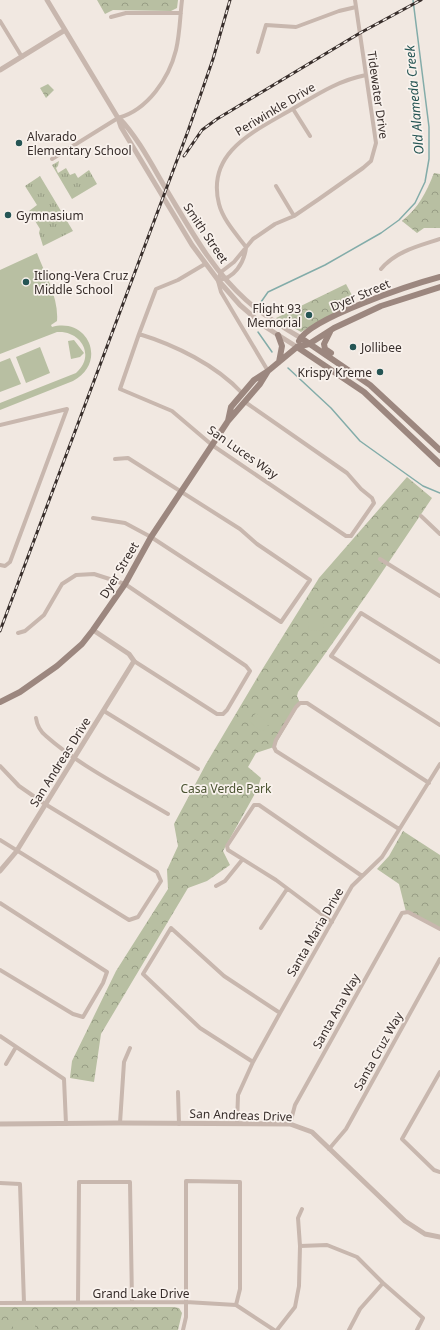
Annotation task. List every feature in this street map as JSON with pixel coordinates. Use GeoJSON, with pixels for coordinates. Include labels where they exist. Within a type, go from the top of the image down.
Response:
{"type":"FeatureCollection","features":[{"type":"Feature","properties":{"kind":"main road","name":"Dyer Street"},"geometry":{"type":"LineString","coordinates":[[297,347],[301,338],[336,316],[370,300],[440,277]]}},
{"type":"Feature","properties":{"kind":"main road","name":"Dyer Street"},"geometry":{"type":"LineString","coordinates":[[228,421],[231,407],[254,380],[268,371],[297,347],[309,344],[334,328],[381,306],[440,287]]}},
{"type":"Feature","properties":{"kind":"main road"},"geometry":{"type":"LineString","coordinates":[[334,328],[324,341],[325,349],[346,364],[352,371]]}},
{"type":"Feature","properties":{"kind":"main road"},"geometry":{"type":"LineString","coordinates":[[278,335],[282,346],[279,362]]}},
{"type":"Feature","properties":{"kind":"main road"},"geometry":{"type":"LineString","coordinates":[[301,338],[352,371],[370,385],[440,450]]}},
{"type":"Feature","properties":{"kind":"main road"},"geometry":{"type":"LineString","coordinates":[[297,347],[364,392],[440,464]]}},
{"type":"Feature","properties":{"kind":"main road","name":"Dyer Street"},"geometry":{"type":"LineString","coordinates":[[0,702],[20,692],[58,666],[82,644],[125,584],[151,537],[228,421],[260,384],[268,371]]}},
{"type":"Feature","properties":{"kind":"street","name":"Smith Street"},"geometry":{"type":"LineString","coordinates":[[47,0],[118,118],[121,127],[205,264],[240,305],[264,326],[297,347]]}},
{"type":"Feature","properties":{"kind":"street"},"geometry":{"type":"LineString","coordinates":[[52,159],[118,118],[128,115],[149,99],[162,83],[176,50],[182,0]]}},
{"type":"Feature","properties":{"kind":"street","name":"Tidewater Drive"},"geometry":{"type":"LineString","coordinates":[[218,280],[221,272],[234,262],[253,239],[275,224],[294,216],[370,161],[376,143],[355,0]]}},
{"type":"Feature","properties":{"kind":"street"},"geometry":{"type":"LineString","coordinates":[[258,52],[266,25],[296,27],[339,11],[356,7]]}},
{"type":"Feature","properties":{"kind":"street"},"geometry":{"type":"LineString","coordinates":[[111,17],[126,13],[181,13]]}},
{"type":"Feature","properties":{"kind":"street"},"geometry":{"type":"LineString","coordinates":[[0,21],[22,57]]}},
{"type":"Feature","properties":{"kind":"street"},"geometry":{"type":"LineString","coordinates":[[0,70],[65,30]]}},
{"type":"Feature","properties":{"kind":"street","name":"Periwinkle Drive"},"geometry":{"type":"LineString","coordinates":[[246,247],[228,223],[219,204],[217,184],[221,166],[238,143],[331,87],[348,79],[366,75]]}},
{"type":"Feature","properties":{"kind":"street"},"geometry":{"type":"LineString","coordinates":[[293,109],[310,136]]}},
{"type":"Feature","properties":{"kind":"street","name":"Smith Street"},"geometry":{"type":"LineString","coordinates":[[118,118],[125,124],[141,147],[198,241],[226,279],[246,300],[273,321],[301,338]]}},
{"type":"Feature","properties":{"kind":"street"},"geometry":{"type":"LineString","coordinates":[[276,186],[294,216]]}},
{"type":"Feature","properties":{"kind":"street"},"geometry":{"type":"LineString","coordinates":[[381,269],[387,261],[407,250],[440,239]]}},
{"type":"Feature","properties":{"kind":"street","name":"Tidewater Drive"},"geometry":{"type":"LineString","coordinates":[[226,279],[242,263],[246,247]]}},
{"type":"Feature","properties":{"kind":"street"},"geometry":{"type":"LineString","coordinates":[[205,264],[178,280],[156,289],[139,334],[176,348],[210,367],[242,393]]}},
{"type":"Feature","properties":{"kind":"street"},"geometry":{"type":"LineString","coordinates":[[218,280],[226,279]]}},
{"type":"Feature","properties":{"kind":"street","name":"Smith Street"},"geometry":{"type":"LineString","coordinates":[[218,280],[221,292],[268,371]]}},
{"type":"Feature","properties":{"kind":"street","name":"San Luces Way"},"geometry":{"type":"LineString","coordinates":[[139,334],[120,389],[172,411],[212,445],[275,486],[301,508],[346,536],[351,536],[374,503],[372,498],[361,489],[347,472],[245,402]]}},
{"type":"Feature","properties":{"kind":"street"},"geometry":{"type":"LineString","coordinates":[[0,425],[67,409],[10,562],[5,566],[0,565]]}},
{"type":"Feature","properties":{"kind":"street"},"geometry":{"type":"LineString","coordinates":[[93,518],[125,523],[151,537],[281,622],[310,580],[257,544],[240,529],[128,458],[115,458]]}},
{"type":"Feature","properties":{"kind":"street"},"geometry":{"type":"LineString","coordinates":[[421,516],[440,534]]}},
{"type":"Feature","properties":{"kind":"street"},"geometry":{"type":"LineString","coordinates":[[380,559],[440,596]]}},
{"type":"Feature","properties":{"kind":"street"},"geometry":{"type":"LineString","coordinates":[[18,633],[25,631],[44,615],[62,584],[76,575],[94,574],[125,584],[246,666],[250,671],[248,678],[227,710],[223,714],[217,714],[134,661],[129,654],[93,630]]}},
{"type":"Feature","properties":{"kind":"street"},"geometry":{"type":"LineString","coordinates":[[440,662],[361,613],[331,656],[440,725]]}},
{"type":"Feature","properties":{"kind":"street","name":"San Andreas Drive"},"geometry":{"type":"LineString","coordinates":[[0,871],[16,852],[134,661]]}},
{"type":"Feature","properties":{"kind":"street"},"geometry":{"type":"LineString","coordinates":[[399,829],[276,751],[274,747],[276,740],[296,707],[300,703],[307,704],[428,783]]}},
{"type":"Feature","properties":{"kind":"street"},"geometry":{"type":"LineString","coordinates":[[104,710],[198,770]]}},
{"type":"Feature","properties":{"kind":"street"},"geometry":{"type":"LineString","coordinates":[[36,718],[37,725],[45,736],[75,758],[168,814]]}},
{"type":"Feature","properties":{"kind":"street","name":"Santa Maria Drive"},"geometry":{"type":"LineString","coordinates":[[237,1124],[238,1095],[252,1062],[352,886],[382,857],[440,764]]}},
{"type":"Feature","properties":{"kind":"street"},"geometry":{"type":"LineString","coordinates":[[0,766],[19,786],[45,804],[157,872],[161,881],[138,917],[129,920],[16,852],[0,840]]}},
{"type":"Feature","properties":{"kind":"street"},"geometry":{"type":"LineString","coordinates":[[332,922],[276,880],[228,850],[227,846],[254,805],[259,805],[362,876]]}},
{"type":"Feature","properties":{"kind":"street"},"geometry":{"type":"LineString","coordinates":[[216,886],[225,881],[242,860]]}},
{"type":"Feature","properties":{"kind":"street"},"geometry":{"type":"LineString","coordinates":[[261,928],[287,889]]}},
{"type":"Feature","properties":{"kind":"street"},"geometry":{"type":"LineString","coordinates":[[0,903],[107,972],[103,983],[82,1017],[73,1014],[0,970]]}},
{"type":"Feature","properties":{"kind":"street","name":"Santa Ana Way"},"geometry":{"type":"LineString","coordinates":[[290,1124],[295,1105],[402,913],[406,912],[440,929]]}},
{"type":"Feature","properties":{"kind":"street"},"geometry":{"type":"LineString","coordinates":[[252,1062],[200,1028],[143,974],[171,928],[224,976],[280,1013]]}},
{"type":"Feature","properties":{"kind":"street","name":"Santa Cruz Way"},"geometry":{"type":"LineString","coordinates":[[329,1149],[346,1129],[440,959]]}},
{"type":"Feature","properties":{"kind":"street"},"geometry":{"type":"LineString","coordinates":[[0,1036],[64,1079],[66,1124]]}},
{"type":"Feature","properties":{"kind":"street"},"geometry":{"type":"LineString","coordinates":[[6,1064],[16,1047]]}},
{"type":"Feature","properties":{"kind":"street"},"geometry":{"type":"LineString","coordinates":[[120,1123],[124,1062],[130,1048]]}},
{"type":"Feature","properties":{"kind":"street"},"geometry":{"type":"LineString","coordinates":[[440,1072],[402,1139],[434,1170],[440,1172]]}},
{"type":"Feature","properties":{"kind":"street"},"geometry":{"type":"LineString","coordinates":[[178,1092],[179,1124]]}},
{"type":"Feature","properties":{"kind":"street","name":"San Andreas Drive"},"geometry":{"type":"LineString","coordinates":[[0,1124],[290,1124],[312,1132],[405,1221],[425,1234],[440,1237]]}},
{"type":"Feature","properties":{"kind":"street"},"geometry":{"type":"LineString","coordinates":[[183,1330],[186,1317],[186,1181],[240,1182],[240,1289],[236,1305]]}},
{"type":"Feature","properties":{"kind":"street"},"geometry":{"type":"LineString","coordinates":[[78,1303],[79,1182],[130,1182],[132,1302]]}},
{"type":"Feature","properties":{"kind":"street"},"geometry":{"type":"LineString","coordinates":[[0,1184],[20,1184],[24,1303]]}},
{"type":"Feature","properties":{"kind":"street"},"geometry":{"type":"LineString","coordinates":[[276,1330],[295,1307],[299,1286],[300,1246],[298,1218],[302,1210]]}},
{"type":"Feature","properties":{"kind":"street"},"geometry":{"type":"LineString","coordinates":[[300,1246],[327,1245],[357,1257],[383,1283],[423,1318],[417,1330]]}},
{"type":"Feature","properties":{"kind":"street"},"geometry":{"type":"LineString","coordinates":[[349,1330],[360,1309],[383,1283]]}},
{"type":"Feature","properties":{"kind":"street","name":"Grand Lake Drive"},"geometry":{"type":"LineString","coordinates":[[0,1303],[186,1302],[236,1305],[276,1330]]}},
{"type":"Feature","properties":{"kind":"green space"},"geometry":{"type":"Polygon","coordinates":[[[97,0],[178,0],[177,8],[171,11],[113,10],[105,14],[97,0]]]}},
{"type":"Feature","properties":{"kind":"green space"},"geometry":{"type":"Polygon","coordinates":[[[48,84],[54,90],[46,98],[40,88],[48,84]]]}},
{"type":"Feature","properties":{"kind":"green space"},"geometry":{"type":"Polygon","coordinates":[[[59,161],[56,168],[58,173],[66,168],[70,175],[75,173],[78,178],[89,170],[97,184],[72,199],[52,165],[59,161]]]}},
{"type":"Feature","properties":{"kind":"green space"},"geometry":{"type":"Polygon","coordinates":[[[434,173],[440,174],[440,228],[424,228],[417,233],[402,221],[408,216],[421,199],[434,173]]]}},
{"type":"Feature","properties":{"kind":"green space"},"geometry":{"type":"Polygon","coordinates":[[[40,176],[73,231],[43,246],[39,233],[40,229],[29,211],[37,205],[25,186],[40,176]]]}},
{"type":"Feature","properties":{"kind":"green space"},"geometry":{"type":"Polygon","coordinates":[[[37,253],[51,286],[56,304],[57,321],[51,325],[52,327],[65,326],[75,329],[84,335],[89,343],[91,353],[90,363],[84,373],[73,381],[0,410],[0,403],[76,373],[82,366],[85,359],[83,345],[73,335],[66,332],[57,332],[0,354],[0,270],[37,253]]]}},
{"type":"Feature","properties":{"kind":"green space"},"geometry":{"type":"Polygon","coordinates":[[[346,284],[355,301],[301,332],[276,318],[346,284]]]}},
{"type":"Feature","properties":{"kind":"green space"},"geometry":{"type":"Polygon","coordinates":[[[74,340],[84,353],[80,357],[71,359],[68,341],[74,340]]]}},
{"type":"Feature","properties":{"kind":"green space"},"geometry":{"type":"Polygon","coordinates":[[[40,347],[50,373],[26,383],[16,357],[40,347]]]}},
{"type":"Feature","properties":{"kind":"green space"},"geometry":{"type":"Polygon","coordinates":[[[10,358],[21,384],[0,392],[0,362],[10,358]]]}},
{"type":"Feature","properties":{"kind":"green space","name":"Casa Verde Park"},"geometry":{"type":"Polygon","coordinates":[[[407,477],[432,498],[368,593],[298,692],[297,696],[300,703],[274,747],[256,753],[248,767],[261,778],[257,790],[223,851],[230,865],[207,881],[188,888],[101,1034],[94,1082],[70,1078],[72,1061],[116,971],[168,889],[167,870],[178,846],[174,824],[206,764],[319,578],[407,477]]]}},
{"type":"Feature","properties":{"kind":"green space"},"geometry":{"type":"Polygon","coordinates":[[[310,611],[318,612],[318,620],[324,620],[323,631],[308,630],[310,611]]]}},
{"type":"Feature","properties":{"kind":"green space"},"geometry":{"type":"Polygon","coordinates":[[[256,713],[269,724],[262,732],[249,721],[256,713]]]}},
{"type":"Feature","properties":{"kind":"green space"},"geometry":{"type":"Polygon","coordinates":[[[403,831],[440,855],[440,929],[406,912],[399,884],[377,869],[389,856],[403,831]]]}},
{"type":"Feature","properties":{"kind":"green space"},"geometry":{"type":"Polygon","coordinates":[[[0,1307],[174,1307],[179,1308],[182,1313],[178,1330],[0,1330],[0,1307]]]}},
{"type":"Feature","properties":{"kind":"green space"},"geometry":{"type":"Polygon","coordinates":[[[13,1320],[35,1321],[35,1330],[13,1330],[13,1320]]]}},
{"type":"Feature","properties":{"kind":"waterway","name":"Old Alameda Creek"},"geometry":{"type":"LineString","coordinates":[[261,302],[268,292],[325,265],[381,233],[399,220],[415,203],[425,182],[429,159],[429,127],[413,0]]}},
{"type":"Feature","properties":{"kind":"waterway","name":"Old Alameda Creek"},"geometry":{"type":"LineString","coordinates":[[258,332],[272,352]]}},
{"type":"Feature","properties":{"kind":"waterway","name":"Old Alameda Creek"},"geometry":{"type":"LineString","coordinates":[[288,368],[331,408],[360,441],[423,486],[440,493]]}},
{"type":"Feature","properties":{"kind":"railway"},"geometry":{"type":"LineString","coordinates":[[0,631],[188,131],[213,59],[230,0]]}},
{"type":"Feature","properties":{"kind":"railway"},"geometry":{"type":"LineString","coordinates":[[184,156],[202,130],[217,119],[360,33],[421,0]]}},
{"type":"Feature","properties":{"kind":"place","name":"Alvarado Elementary School"},"geometry":{"type":"Point","coordinates":[19,143]}},
{"type":"Feature","properties":{"kind":"place","name":"Gymnasium"},"geometry":{"type":"Point","coordinates":[8,215]}},
{"type":"Feature","properties":{"kind":"place","name":"Itliong-Vera Cruz Middle School"},"geometry":{"type":"Point","coordinates":[26,282]}},
{"type":"Feature","properties":{"kind":"place","name":"Flight 93 Memorial"},"geometry":{"type":"Point","coordinates":[309,315]}},
{"type":"Feature","properties":{"kind":"place","name":"Jollibee"},"geometry":{"type":"Point","coordinates":[353,347]}},
{"type":"Feature","properties":{"kind":"place","name":"Krispy Kreme"},"geometry":{"type":"Point","coordinates":[380,372]}}]}
